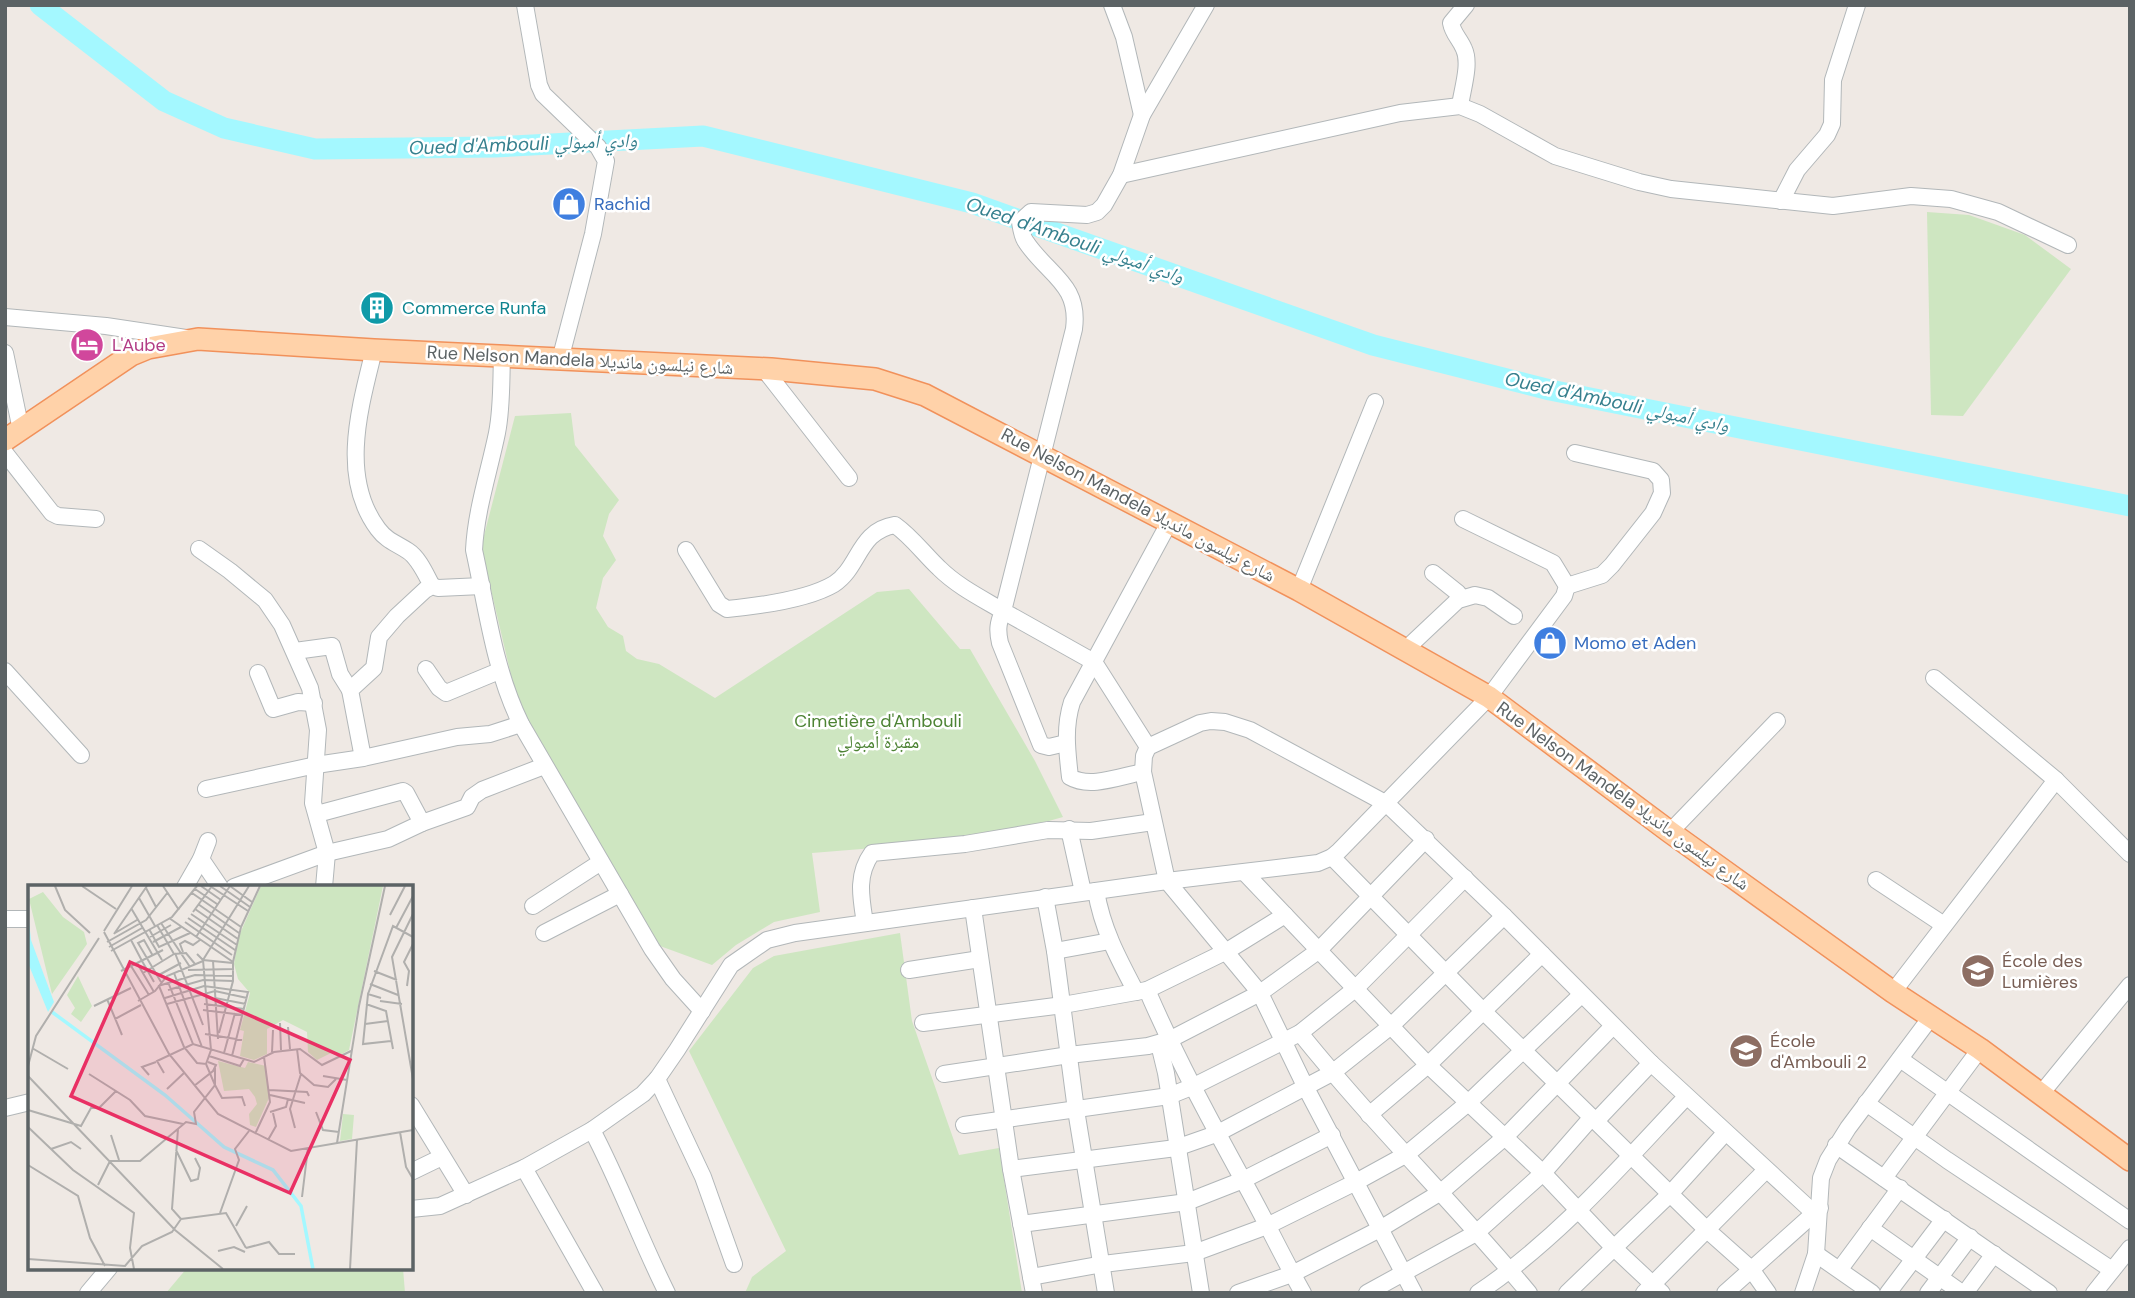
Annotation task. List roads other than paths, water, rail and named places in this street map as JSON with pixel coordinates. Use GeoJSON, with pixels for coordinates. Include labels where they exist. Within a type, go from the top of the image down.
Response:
{"type":"FeatureCollection","features":[{"type":"Feature","properties":{"kind":"main road","name":"Rue Nelson Mandela شارع نيلسون مانديلا"},"geometry":{"type":"LineString","coordinates":[[13,435],[131,355],[148,348],[198,340],[764,369],[874,379],[925,395],[1299,590],[1489,697],[1670,832],[1894,992],[1980,1049],[2130,1160]]}},
{"type":"Feature","properties":{"kind":"street"},"geometry":{"type":"LineString","coordinates":[[525,5],[539,85],[543,94],[597,147],[606,161],[595,224],[560,360]]}},
{"type":"Feature","properties":{"kind":"street"},"geometry":{"type":"LineString","coordinates":[[1112,5],[1124,37],[1142,115]]}},
{"type":"Feature","properties":{"kind":"street"},"geometry":{"type":"LineString","coordinates":[[1066,744],[1049,747],[1041,744],[998,632],[998,622],[1044,456],[1074,329],[1076,310],[1068,290],[1025,240],[1020,222],[1031,212],[1087,215],[1097,212],[1104,205],[1121,174],[1142,115],[1206,5]]}},
{"type":"Feature","properties":{"kind":"street"},"geometry":{"type":"LineString","coordinates":[[1460,106],[1466,59],[1464,48],[1452,31],[1451,23],[1466,5]]}},
{"type":"Feature","properties":{"kind":"street"},"geometry":{"type":"LineString","coordinates":[[1781,201],[1797,170],[1827,135],[1832,124],[1833,80],[1857,5]]}},
{"type":"Feature","properties":{"kind":"street"},"geometry":{"type":"LineString","coordinates":[[1121,174],[1400,113],[1460,106],[1480,114],[1555,156],[1639,182],[1671,189],[1833,206],[1911,196],[1951,199],[1998,212],[2068,245]]}},
{"type":"Feature","properties":{"kind":"street"},"geometry":{"type":"LineString","coordinates":[[5,317],[106,326],[198,340]]}},
{"type":"Feature","properties":{"kind":"street"},"geometry":{"type":"LineString","coordinates":[[374,351],[357,420],[356,466],[368,514],[389,542],[408,550],[432,586],[482,586]]}},
{"type":"Feature","properties":{"kind":"street"},"geometry":{"type":"LineString","coordinates":[[5,353],[13,435]]}},
{"type":"Feature","properties":{"kind":"street"},"geometry":{"type":"LineString","coordinates":[[502,357],[498,430],[475,532],[474,550],[499,671],[509,699],[544,766],[652,949],[673,979],[702,1011]]}},
{"type":"Feature","properties":{"kind":"street"},"geometry":{"type":"LineString","coordinates":[[764,369],[849,478]]}},
{"type":"Feature","properties":{"kind":"street"},"geometry":{"type":"LineString","coordinates":[[1299,590],[1375,402]]}},
{"type":"Feature","properties":{"kind":"street"},"geometry":{"type":"LineString","coordinates":[[5,453],[52,513],[58,516],[96,519]]}},
{"type":"Feature","properties":{"kind":"street"},"geometry":{"type":"LineString","coordinates":[[1567,586],[1602,575],[1653,513],[1662,493],[1661,480],[1653,471],[1575,453]]}},
{"type":"Feature","properties":{"kind":"street"},"geometry":{"type":"LineString","coordinates":[[413,1209],[440,1206],[524,1168],[592,1130],[643,1094],[657,1079],[731,965],[768,940],[795,933],[1167,880],[1318,863],[1332,858],[1489,697],[1564,596],[1567,586],[1553,563],[1463,519]]}},
{"type":"Feature","properties":{"kind":"street"},"geometry":{"type":"LineString","coordinates":[[1143,772],[1090,782],[1078,782],[1070,777],[1066,744],[1067,717],[1072,702],[1170,521]]}},
{"type":"Feature","properties":{"kind":"street"},"geometry":{"type":"LineString","coordinates":[[686,550],[719,604],[727,609],[786,599],[827,587],[837,582],[872,536],[885,527],[895,525],[906,532],[957,584],[1094,662],[1148,747]]}},
{"type":"Feature","properties":{"kind":"street"},"geometry":{"type":"LineString","coordinates":[[200,550],[265,600],[295,651],[314,703],[318,730],[313,803],[327,853],[324,885]]}},
{"type":"Feature","properties":{"kind":"street"},"geometry":{"type":"LineString","coordinates":[[1433,573],[1458,593],[1458,600]]}},
{"type":"Feature","properties":{"kind":"street"},"geometry":{"type":"LineString","coordinates":[[350,690],[374,668],[379,637],[397,616],[432,586]]}},
{"type":"Feature","properties":{"kind":"street"},"geometry":{"type":"LineString","coordinates":[[1406,649],[1458,600],[1480,595],[1500,604],[1514,617]]}},
{"type":"Feature","properties":{"kind":"street"},"geometry":{"type":"LineString","coordinates":[[295,651],[332,646],[340,674],[350,690],[363,758]]}},
{"type":"Feature","properties":{"kind":"street"},"geometry":{"type":"LineString","coordinates":[[426,669],[439,688],[446,693],[499,671]]}},
{"type":"Feature","properties":{"kind":"street"},"geometry":{"type":"LineString","coordinates":[[5,671],[81,755]]}},
{"type":"Feature","properties":{"kind":"street"},"geometry":{"type":"LineString","coordinates":[[258,673],[273,709],[298,702],[314,703]]}},
{"type":"Feature","properties":{"kind":"street"},"geometry":{"type":"LineString","coordinates":[[1934,678],[2056,780],[2130,854]]}},
{"type":"Feature","properties":{"kind":"street"},"geometry":{"type":"LineString","coordinates":[[1670,832],[1777,721]]}},
{"type":"Feature","properties":{"kind":"street"},"geometry":{"type":"LineString","coordinates":[[1414,1293],[1259,993],[1167,880],[1143,772],[1144,756],[1148,747],[1200,723],[1226,722],[1250,730],[1387,804],[1426,839],[1650,1063],[1766,1170],[1817,1211]]}},
{"type":"Feature","properties":{"kind":"street"},"geometry":{"type":"LineString","coordinates":[[206,789],[457,737],[490,734],[521,724]]}},
{"type":"Feature","properties":{"kind":"street"},"geometry":{"type":"LineString","coordinates":[[239,885],[327,853],[388,839],[467,807],[472,797],[482,790],[544,766]]}},
{"type":"Feature","properties":{"kind":"street"},"geometry":{"type":"LineString","coordinates":[[1894,992],[2056,780]]}},
{"type":"Feature","properties":{"kind":"street"},"geometry":{"type":"LineString","coordinates":[[317,814],[403,791],[422,823]]}},
{"type":"Feature","properties":{"kind":"street"},"geometry":{"type":"LineString","coordinates":[[865,923],[860,889],[864,864],[872,853],[965,844],[1023,833],[1069,829],[1091,831],[1153,822]]}},
{"type":"Feature","properties":{"kind":"street"},"geometry":{"type":"LineString","coordinates":[[1069,829],[1089,891],[1110,941],[1142,991],[1164,1042],[1194,1086],[1216,1134],[1303,1293]]}},
{"type":"Feature","properties":{"kind":"street"},"geometry":{"type":"LineString","coordinates":[[944,1074],[1164,1042],[1259,993],[1318,951],[1426,839]]}},
{"type":"Feature","properties":{"kind":"street"},"geometry":{"type":"LineString","coordinates":[[186,885],[208,841]]}},
{"type":"Feature","properties":{"kind":"street"},"geometry":{"type":"LineString","coordinates":[[1332,858],[1483,1011],[1706,1229],[1751,1269],[1769,1293]]}},
{"type":"Feature","properties":{"kind":"street"},"geometry":{"type":"LineString","coordinates":[[201,859],[219,885]]}},
{"type":"Feature","properties":{"kind":"street"},"geometry":{"type":"LineString","coordinates":[[533,906],[601,862]]}},
{"type":"Feature","properties":{"kind":"street"},"geometry":{"type":"LineString","coordinates":[[1245,873],[1428,1065],[1544,1173],[1653,1290],[1706,1229],[1766,1170]]}},
{"type":"Feature","properties":{"kind":"street"},"geometry":{"type":"LineString","coordinates":[[964,1125],[1169,1096],[1285,1042],[1355,989],[1465,878]]}},
{"type":"Feature","properties":{"kind":"street"},"geometry":{"type":"LineString","coordinates":[[1876,880],[1944,925]]}},
{"type":"Feature","properties":{"kind":"street"},"geometry":{"type":"LineString","coordinates":[[544,933],[620,894]]}},
{"type":"Feature","properties":{"kind":"street"},"geometry":{"type":"LineString","coordinates":[[1045,897],[1106,1293]]}},
{"type":"Feature","properties":{"kind":"street"},"geometry":{"type":"LineString","coordinates":[[973,908],[995,1067],[1032,1285],[1103,1264],[1194,1253],[1267,1226],[1356,1182],[1407,1154],[1468,1102],[1581,995]]}},
{"type":"Feature","properties":{"kind":"street"},"geometry":{"type":"LineString","coordinates":[[923,1023],[1063,1005],[1142,991],[1227,951],[1285,915]]}},
{"type":"Feature","properties":{"kind":"street"},"geometry":{"type":"LineString","coordinates":[[1011,1169],[1176,1148],[1216,1134],[1306,1088],[1332,1073],[1391,1026],[1504,916]]}},
{"type":"Feature","properties":{"kind":"street"},"geometry":{"type":"LineString","coordinates":[[5,919],[28,919]]}},
{"type":"Feature","properties":{"kind":"street"},"geometry":{"type":"LineString","coordinates":[[1055,951],[1110,941]]}},
{"type":"Feature","properties":{"kind":"street"},"geometry":{"type":"LineString","coordinates":[[1369,1115],[1428,1065],[1542,954]]}},
{"type":"Feature","properties":{"kind":"street"},"geometry":{"type":"LineString","coordinates":[[909,970],[980,960]]}},
{"type":"Feature","properties":{"kind":"street"},"geometry":{"type":"LineString","coordinates":[[2040,1095],[2130,985]]}},
{"type":"Feature","properties":{"kind":"street"},"geometry":{"type":"LineString","coordinates":[[1803,1293],[1816,1254],[1821,1178],[1836,1144],[1931,1017]]}},
{"type":"Feature","properties":{"kind":"street"},"geometry":{"type":"LineString","coordinates":[[1238,1293],[1292,1274],[1380,1229],[1441,1192],[1505,1137],[1613,1026]]}},
{"type":"Feature","properties":{"kind":"street"},"geometry":{"type":"LineString","coordinates":[[1300,1032],[1332,1073],[1529,1293]]}},
{"type":"Feature","properties":{"kind":"street"},"geometry":{"type":"LineString","coordinates":[[1164,1042],[1176,1148],[1201,1293]]}},
{"type":"Feature","properties":{"kind":"street"},"geometry":{"type":"LineString","coordinates":[[1884,1178],[1980,1049]]}},
{"type":"Feature","properties":{"kind":"street"},"geometry":{"type":"LineString","coordinates":[[1900,1059],[2130,1221]]}},
{"type":"Feature","properties":{"kind":"street"},"geometry":{"type":"LineString","coordinates":[[1367,1293],[1476,1233],[1544,1173],[1650,1063]]}},
{"type":"Feature","properties":{"kind":"street"},"geometry":{"type":"LineString","coordinates":[[657,1079],[703,1177],[734,1264]]}},
{"type":"Feature","properties":{"kind":"street"},"geometry":{"type":"LineString","coordinates":[[1478,1293],[1511,1271],[1579,1210],[1686,1097]]}},
{"type":"Feature","properties":{"kind":"street"},"geometry":{"type":"LineString","coordinates":[[5,1108],[28,1102]]}},
{"type":"Feature","properties":{"kind":"street"},"geometry":{"type":"LineString","coordinates":[[1866,1103],[1915,1139],[2112,1270]]}},
{"type":"Feature","properties":{"kind":"street"},"geometry":{"type":"LineString","coordinates":[[413,1108],[466,1195]]}},
{"type":"Feature","properties":{"kind":"street"},"geometry":{"type":"LineString","coordinates":[[592,1130],[614,1171],[633,1222],[667,1293]]}},
{"type":"Feature","properties":{"kind":"street"},"geometry":{"type":"LineString","coordinates":[[1567,1293],[1670,1194],[1725,1133]]}},
{"type":"Feature","properties":{"kind":"street"},"geometry":{"type":"LineString","coordinates":[[1021,1224],[1187,1202],[1243,1180],[1332,1135]]}},
{"type":"Feature","properties":{"kind":"street"},"geometry":{"type":"LineString","coordinates":[[1836,1144],[1994,1254],[2039,1290]]}},
{"type":"Feature","properties":{"kind":"street"},"geometry":{"type":"LineString","coordinates":[[413,1171],[442,1157]]}},
{"type":"Feature","properties":{"kind":"street"},"geometry":{"type":"LineString","coordinates":[[524,1168],[595,1293]]}},
{"type":"Feature","properties":{"kind":"street"},"geometry":{"type":"LineString","coordinates":[[1840,1269],[1900,1188]]}},
{"type":"Feature","properties":{"kind":"street"},"geometry":{"type":"LineString","coordinates":[[1725,1293],[1817,1211]]}},
{"type":"Feature","properties":{"kind":"street"},"geometry":{"type":"LineString","coordinates":[[1888,1293],[1944,1219]]}},
{"type":"Feature","properties":{"kind":"street"},"geometry":{"type":"LineString","coordinates":[[1870,1228],[1963,1293],[1994,1254]]}},
{"type":"Feature","properties":{"kind":"street"},"geometry":{"type":"LineString","coordinates":[[1927,1293],[1970,1237]]}},
{"type":"Feature","properties":{"kind":"street"},"geometry":{"type":"LineString","coordinates":[[2094,1293],[2130,1248]]}},
{"type":"Feature","properties":{"kind":"street"},"geometry":{"type":"LineString","coordinates":[[1816,1254],[1867,1291]]}},
{"type":"Feature","properties":{"kind":"street"},"geometry":{"type":"LineString","coordinates":[[88,1293],[107,1270]]}},
{"type":"Feature","properties":{"kind":"waterway","name":"Oued d'Ambouli وادي أمبولي"},"geometry":{"type":"LineString","coordinates":[[40,5],[164,101],[224,128],[315,149],[495,147],[703,136],[972,203],[1373,345],[1550,390],[2130,506]]}},
{"type":"Feature","properties":{"kind":"place","name":"Rachid"},"geometry":{"type":"Point","coordinates":[569,204]}},
{"type":"Feature","properties":{"kind":"place","name":"Commerce Runfa"},"geometry":{"type":"Point","coordinates":[377,308]}},
{"type":"Feature","properties":{"kind":"place","name":"L'Aube"},"geometry":{"type":"Point","coordinates":[87,345]}},
{"type":"Feature","properties":{"kind":"place","name":"Momo et Aden"},"geometry":{"type":"Point","coordinates":[1550,643]}},
{"type":"Feature","properties":{"kind":"place","name":"École des Lumières"},"geometry":{"type":"Point","coordinates":[1978,971]}},
{"type":"Feature","properties":{"kind":"place","name":"École d'Ambouli 2"},"geometry":{"type":"Point","coordinates":[1746,1051]}},
{"type":"Feature","properties":{"kind":"park label","name":"Cimetière d'Ambouli مقبرة أمبولي"},"geometry":{"type":"Point","coordinates":[878,731]}}]}
